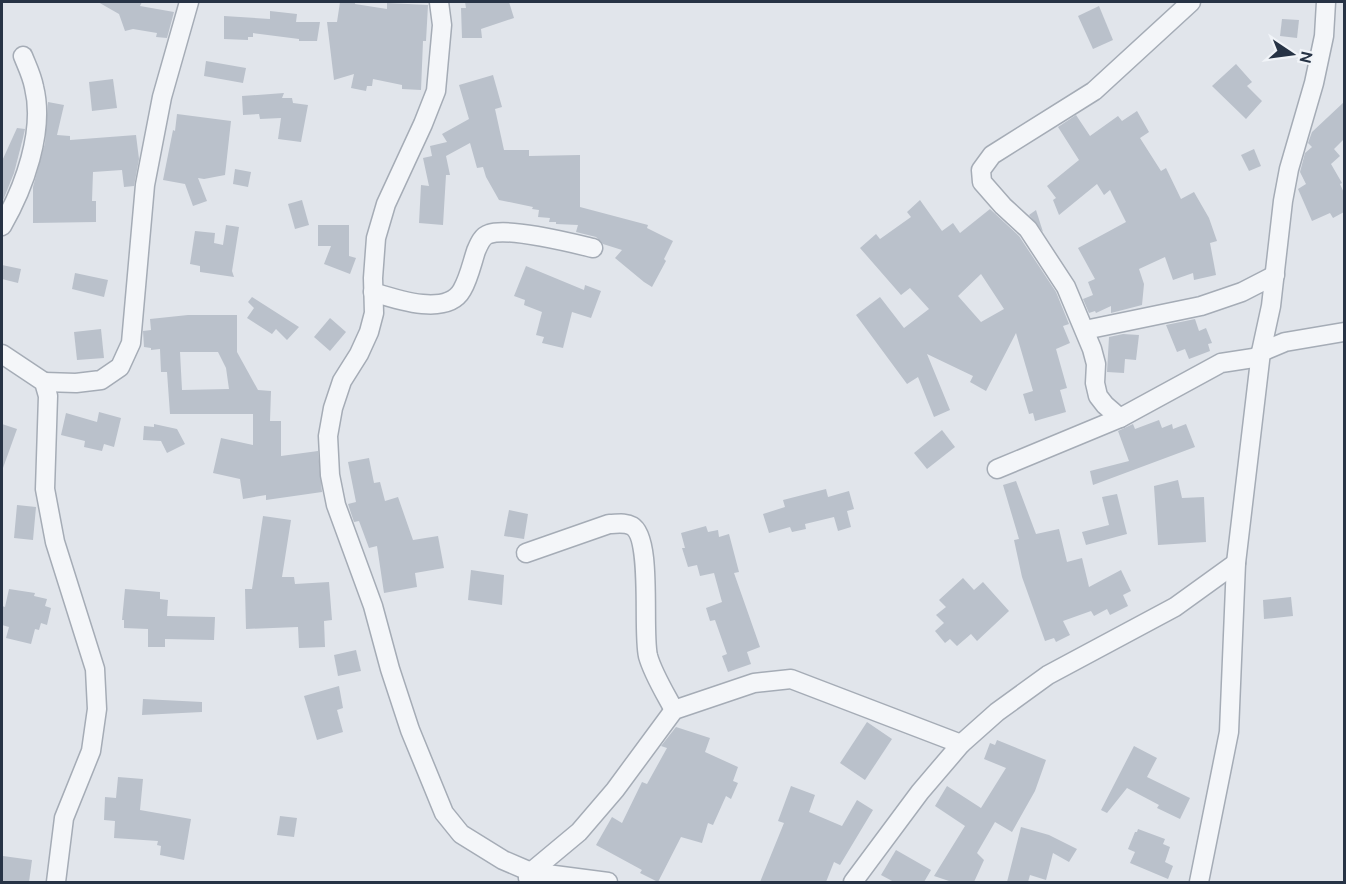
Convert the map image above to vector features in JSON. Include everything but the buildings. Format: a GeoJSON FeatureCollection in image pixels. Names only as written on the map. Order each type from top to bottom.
{"type":"FeatureCollection","features":[{"type":"Feature","properties":{"kind":"street"},"geometry":{"type":"LineString","coordinates":[[2,354],[44,382],[76,383],[101,380],[120,367],[131,343],[145,185],[162,97],[189,2]]}},
{"type":"Feature","properties":{"kind":"street"},"geometry":{"type":"LineString","coordinates":[[440,2],[442,25],[436,91],[386,204],[376,238],[374,314],[369,332],[359,354],[342,381],[333,408],[328,436],[330,475],[336,505],[373,606],[410,730],[444,813],[461,834],[529,877],[608,882]]}},
{"type":"Feature","properties":{"kind":"street"},"geometry":{"type":"LineString","coordinates":[[1120,418],[1098,396],[1095,383],[1096,364],[1085,330],[1066,287],[1028,229],[982,182],[981,170],[992,155],[1094,91],[1191,2]]}},
{"type":"Feature","properties":{"kind":"street"},"geometry":{"type":"LineString","coordinates":[[1199,882],[1203,874],[1229,732],[1236,563],[1260,354],[1271,306],[1289,169],[1314,83],[1324,36],[1326,2]]}},
{"type":"Feature","properties":{"kind":"street"},"geometry":{"type":"LineString","coordinates":[[2,226],[27,171],[36,126],[34,88],[23,56]]}},
{"type":"Feature","properties":{"kind":"street"},"geometry":{"type":"LineString","coordinates":[[373,292],[418,304],[449,302],[462,291],[480,241],[488,234],[500,232],[552,238],[593,248]]}},
{"type":"Feature","properties":{"kind":"street"},"geometry":{"type":"LineString","coordinates":[[1085,330],[1210,303],[1242,292],[1275,275]]}},
{"type":"Feature","properties":{"kind":"street"},"geometry":{"type":"LineString","coordinates":[[997,469],[1120,418],[1221,363],[1260,354],[1285,342],[1344,332]]}},
{"type":"Feature","properties":{"kind":"street"},"geometry":{"type":"LineString","coordinates":[[44,382],[48,396],[45,489],[55,542],[95,669],[98,709],[91,751],[64,818],[56,882]]}},
{"type":"Feature","properties":{"kind":"street"},"geometry":{"type":"LineString","coordinates":[[526,553],[609,524],[622,523],[633,526],[640,534],[646,571],[648,656],[675,710]]}},
{"type":"Feature","properties":{"kind":"street"},"geometry":{"type":"LineString","coordinates":[[858,881],[920,792],[961,744],[997,712],[1048,675],[1175,607],[1236,563]]}},
{"type":"Feature","properties":{"kind":"street"},"geometry":{"type":"LineString","coordinates":[[529,877],[579,832],[615,790],[675,710],[754,683],[791,679],[961,744]]}}]}
